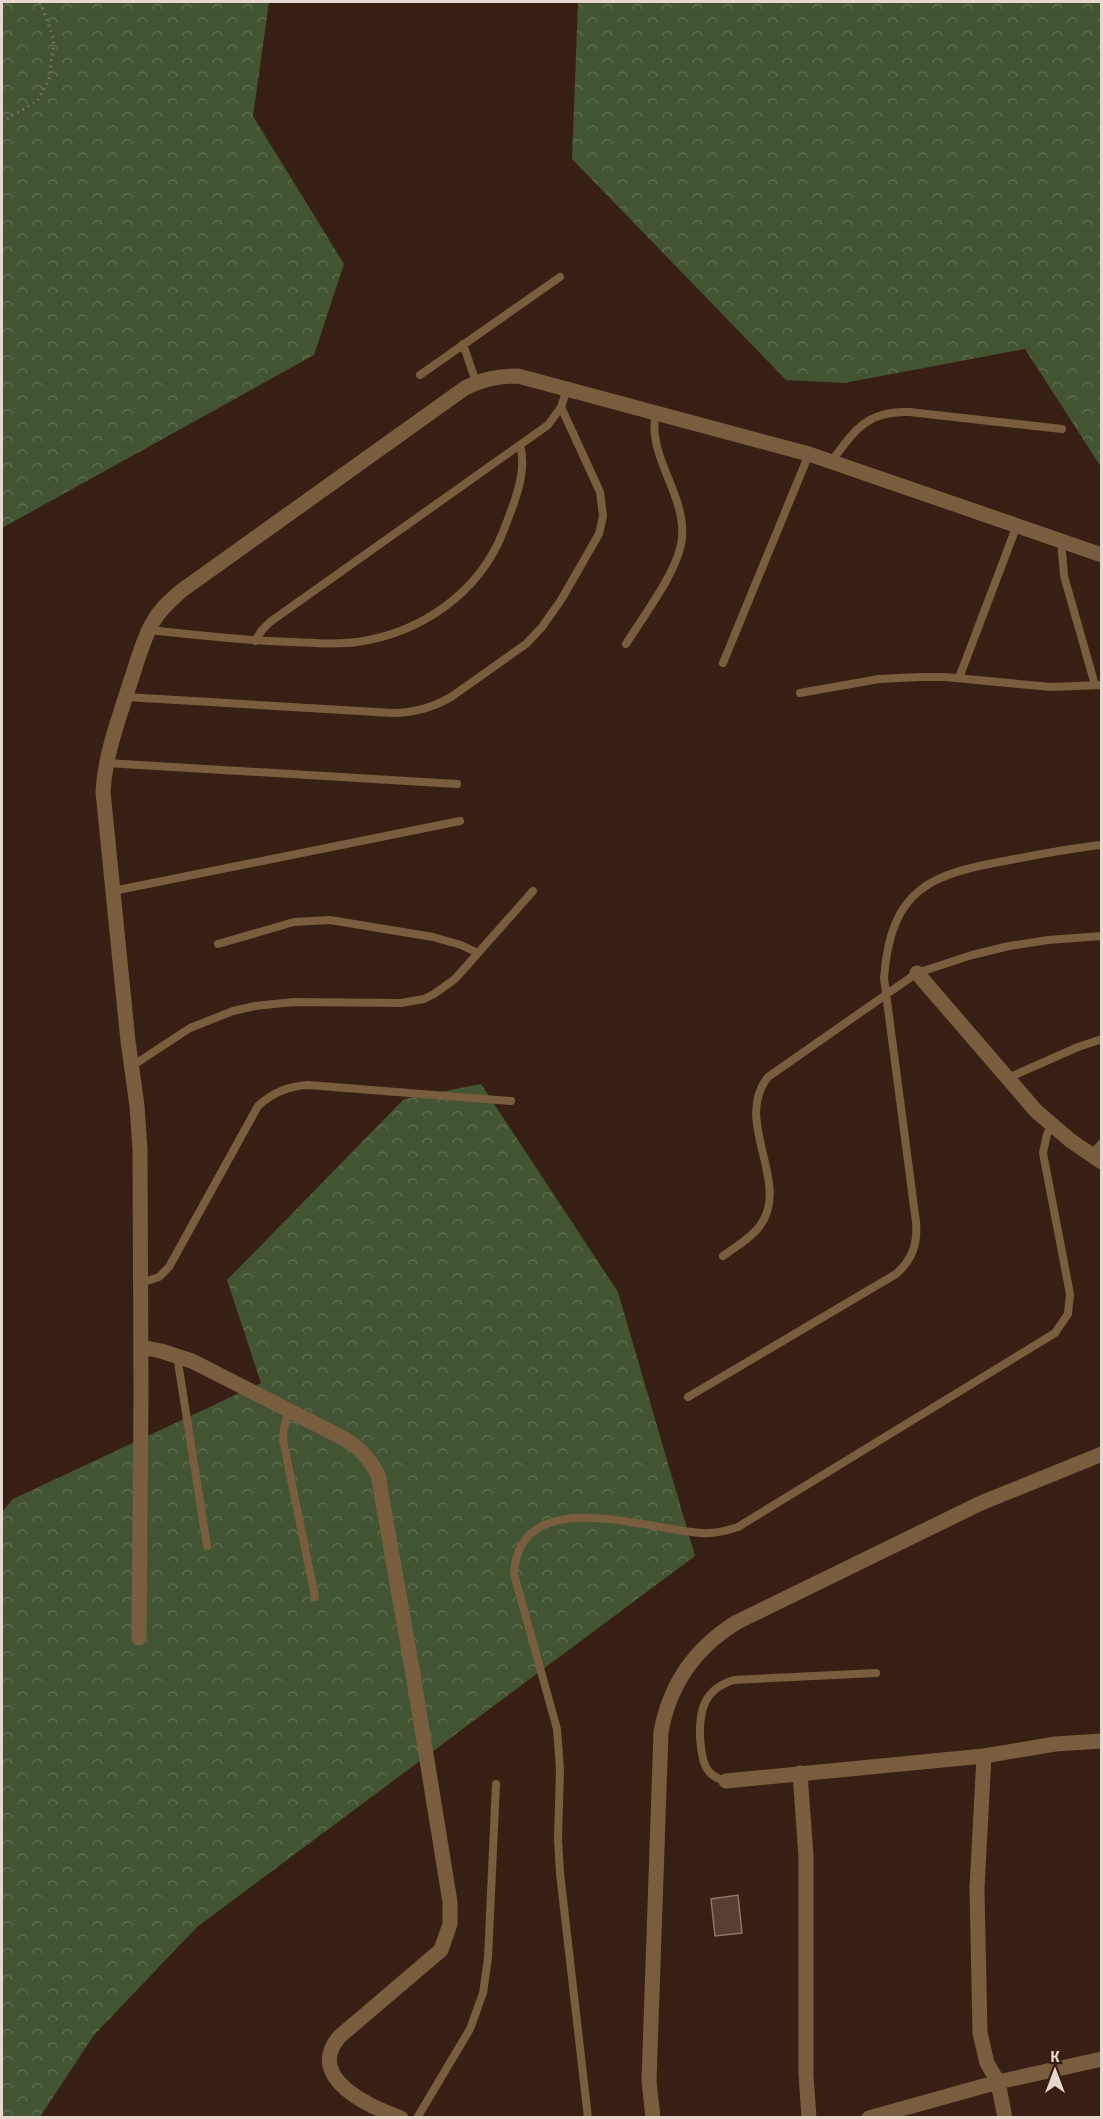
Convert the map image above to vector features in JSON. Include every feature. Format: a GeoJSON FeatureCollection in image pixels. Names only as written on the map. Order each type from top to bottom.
{"type":"FeatureCollection","features":[{"type":"Feature","properties":{"kind":"street"},"geometry":{"type":"LineString","coordinates":[[139,1638],[140,1149],[103,792],[106,763],[126,697],[148,630],[162,609],[181,591],[465,388],[476,382],[503,376],[518,376],[809,454],[1101,555]]}},
{"type":"Feature","properties":{"kind":"street"},"geometry":{"type":"LineString","coordinates":[[918,973],[1052,1126],[1096,1158]]}},
{"type":"Feature","properties":{"kind":"street"},"geometry":{"type":"LineString","coordinates":[[141,1347],[177,1355],[192,1361],[351,1443],[368,1458],[378,1475],[450,1902],[450,1924],[441,1950],[339,2037],[330,2050],[330,2070],[345,2088],[364,2103],[401,2118]]}},
{"type":"Feature","properties":{"kind":"street"},"geometry":{"type":"LineString","coordinates":[[653,2118],[649,2081],[661,1732],[670,1698],[686,1667],[709,1642],[736,1622],[981,1503],[1101,1454]]}},
{"type":"Feature","properties":{"kind":"street"},"geometry":{"type":"LineString","coordinates":[[726,1781],[984,1756],[1055,1744],[1101,1741]]}},
{"type":"Feature","properties":{"kind":"street"},"geometry":{"type":"LineString","coordinates":[[984,1756],[977,1888],[980,2033],[987,2063],[998,2082],[1005,2118]]}},
{"type":"Feature","properties":{"kind":"street"},"geometry":{"type":"LineString","coordinates":[[800,1773],[807,1867],[806,2075],[809,2118]]}},
{"type":"Feature","properties":{"kind":"street"},"geometry":{"type":"LineString","coordinates":[[869,2118],[998,2082],[1101,2059]]}},
{"type":"Feature","properties":{"kind":"lane"},"geometry":{"type":"LineString","coordinates":[[420,375],[560,277]]}},
{"type":"Feature","properties":{"kind":"lane"},"geometry":{"type":"LineString","coordinates":[[463,344],[476,382]]}},
{"type":"Feature","properties":{"kind":"lane"},"geometry":{"type":"LineString","coordinates":[[255,641],[270,622],[548,425],[561,407],[567,389]]}},
{"type":"Feature","properties":{"kind":"lane"},"geometry":{"type":"LineString","coordinates":[[126,697],[392,713],[417,712],[451,697],[526,644],[542,627],[561,600],[599,534],[603,516],[600,492],[561,407]]}},
{"type":"Feature","properties":{"kind":"lane"},"geometry":{"type":"LineString","coordinates":[[626,644],[677,561],[682,537],[678,506],[656,445],[654,427],[656,412]]}},
{"type":"Feature","properties":{"kind":"lane"},"geometry":{"type":"LineString","coordinates":[[831,462],[853,431],[869,420],[888,413],[909,412],[1062,429]]}},
{"type":"Feature","properties":{"kind":"lane"},"geometry":{"type":"LineString","coordinates":[[148,630],[255,641],[340,644],[365,641],[409,628],[444,608],[470,584],[499,541],[512,507],[523,466],[520,445]]}},
{"type":"Feature","properties":{"kind":"lane"},"geometry":{"type":"LineString","coordinates":[[723,663],[809,454]]}},
{"type":"Feature","properties":{"kind":"lane"},"geometry":{"type":"LineString","coordinates":[[959,678],[1017,525]]}},
{"type":"Feature","properties":{"kind":"lane"},"geometry":{"type":"LineString","coordinates":[[800,693],[879,679],[920,677],[959,678],[1051,687],[1098,685],[1064,576],[1061,540]]}},
{"type":"Feature","properties":{"kind":"lane"},"geometry":{"type":"LineString","coordinates":[[106,763],[457,784]]}},
{"type":"Feature","properties":{"kind":"lane"},"geometry":{"type":"LineString","coordinates":[[113,891],[460,821]]}},
{"type":"Feature","properties":{"kind":"lane"},"geometry":{"type":"LineString","coordinates":[[688,1397],[896,1274],[910,1258],[916,1241],[916,1222],[884,978],[889,942],[903,908],[921,890],[957,870],[1101,845]]}},
{"type":"Feature","properties":{"kind":"lane"},"geometry":{"type":"LineString","coordinates":[[132,1066],[189,1028],[233,1011],[294,1002],[401,1003],[424,999],[445,988],[533,891]]}},
{"type":"Feature","properties":{"kind":"lane"},"geometry":{"type":"LineString","coordinates":[[218,944],[294,922],[330,920],[433,937],[461,945],[478,953]]}},
{"type":"Feature","properties":{"kind":"lane"},"geometry":{"type":"LineString","coordinates":[[723,1256],[758,1229],[768,1205],[769,1187],[755,1108],[762,1084],[776,1071],[918,973],[972,955],[1009,946],[1101,936]]}},
{"type":"Feature","properties":{"kind":"lane"},"geometry":{"type":"LineString","coordinates":[[1008,1078],[1101,1039]]}},
{"type":"Feature","properties":{"kind":"lane"},"geometry":{"type":"LineString","coordinates":[[141,1282],[159,1277],[169,1267],[258,1106],[280,1091],[308,1085],[511,1101]]}},
{"type":"Feature","properties":{"kind":"lane"},"geometry":{"type":"LineString","coordinates":[[588,2118],[560,1873],[558,1839],[560,1752],[514,1574],[517,1556],[536,1530],[556,1521],[573,1517],[592,1517],[699,1533],[718,1532],[738,1527],[1055,1333],[1068,1314],[1070,1294],[1043,1154],[1047,1134],[1052,1126]]}},
{"type":"Feature","properties":{"kind":"lane"},"geometry":{"type":"LineString","coordinates":[[1096,1158],[1101,1143]]}},
{"type":"Feature","properties":{"kind":"lane"},"geometry":{"type":"LineString","coordinates":[[177,1355],[207,1546]]}},
{"type":"Feature","properties":{"kind":"lane"},"geometry":{"type":"LineString","coordinates":[[289,1410],[283,1440],[315,1597]]}},
{"type":"Feature","properties":{"kind":"lane"},"geometry":{"type":"LineString","coordinates":[[726,1781],[708,1772],[702,1759],[699,1721],[707,1698],[719,1687],[734,1680],[876,1673]]}},
{"type":"Feature","properties":{"kind":"lane"},"geometry":{"type":"LineString","coordinates":[[417,2118],[470,2029],[483,1993],[489,1958],[496,1784]]}},
{"type":"Feature","properties":{"kind":"path"},"geometry":{"type":"LineString","coordinates":[[2,122],[37,100],[49,80],[54,40],[40,2]]}},
{"type":"Feature","properties":{"kind":"green space"},"geometry":{"type":"Polygon","coordinates":[[[2,2],[269,2],[253,116],[344,264],[314,355],[2,528],[2,2]]]}},
{"type":"Feature","properties":{"kind":"green space"},"geometry":{"type":"Polygon","coordinates":[[[578,2],[1101,2],[1101,467],[1025,349],[844,383],[786,380],[572,159],[578,2]]]}},
{"type":"Feature","properties":{"kind":"green space"},"geometry":{"type":"Polygon","coordinates":[[[481,1084],[618,1292],[695,1556],[197,1927],[94,2035],[40,2117],[2,2117],[2,1512],[13,1499],[261,1383],[227,1280],[404,1099],[481,1084]]]}},
{"type":"Feature","properties":{"kind":"building"},"geometry":{"type":"Polygon","coordinates":[[[738,1895],[742,1933],[715,1936],[711,1899],[738,1895]]]}}]}
